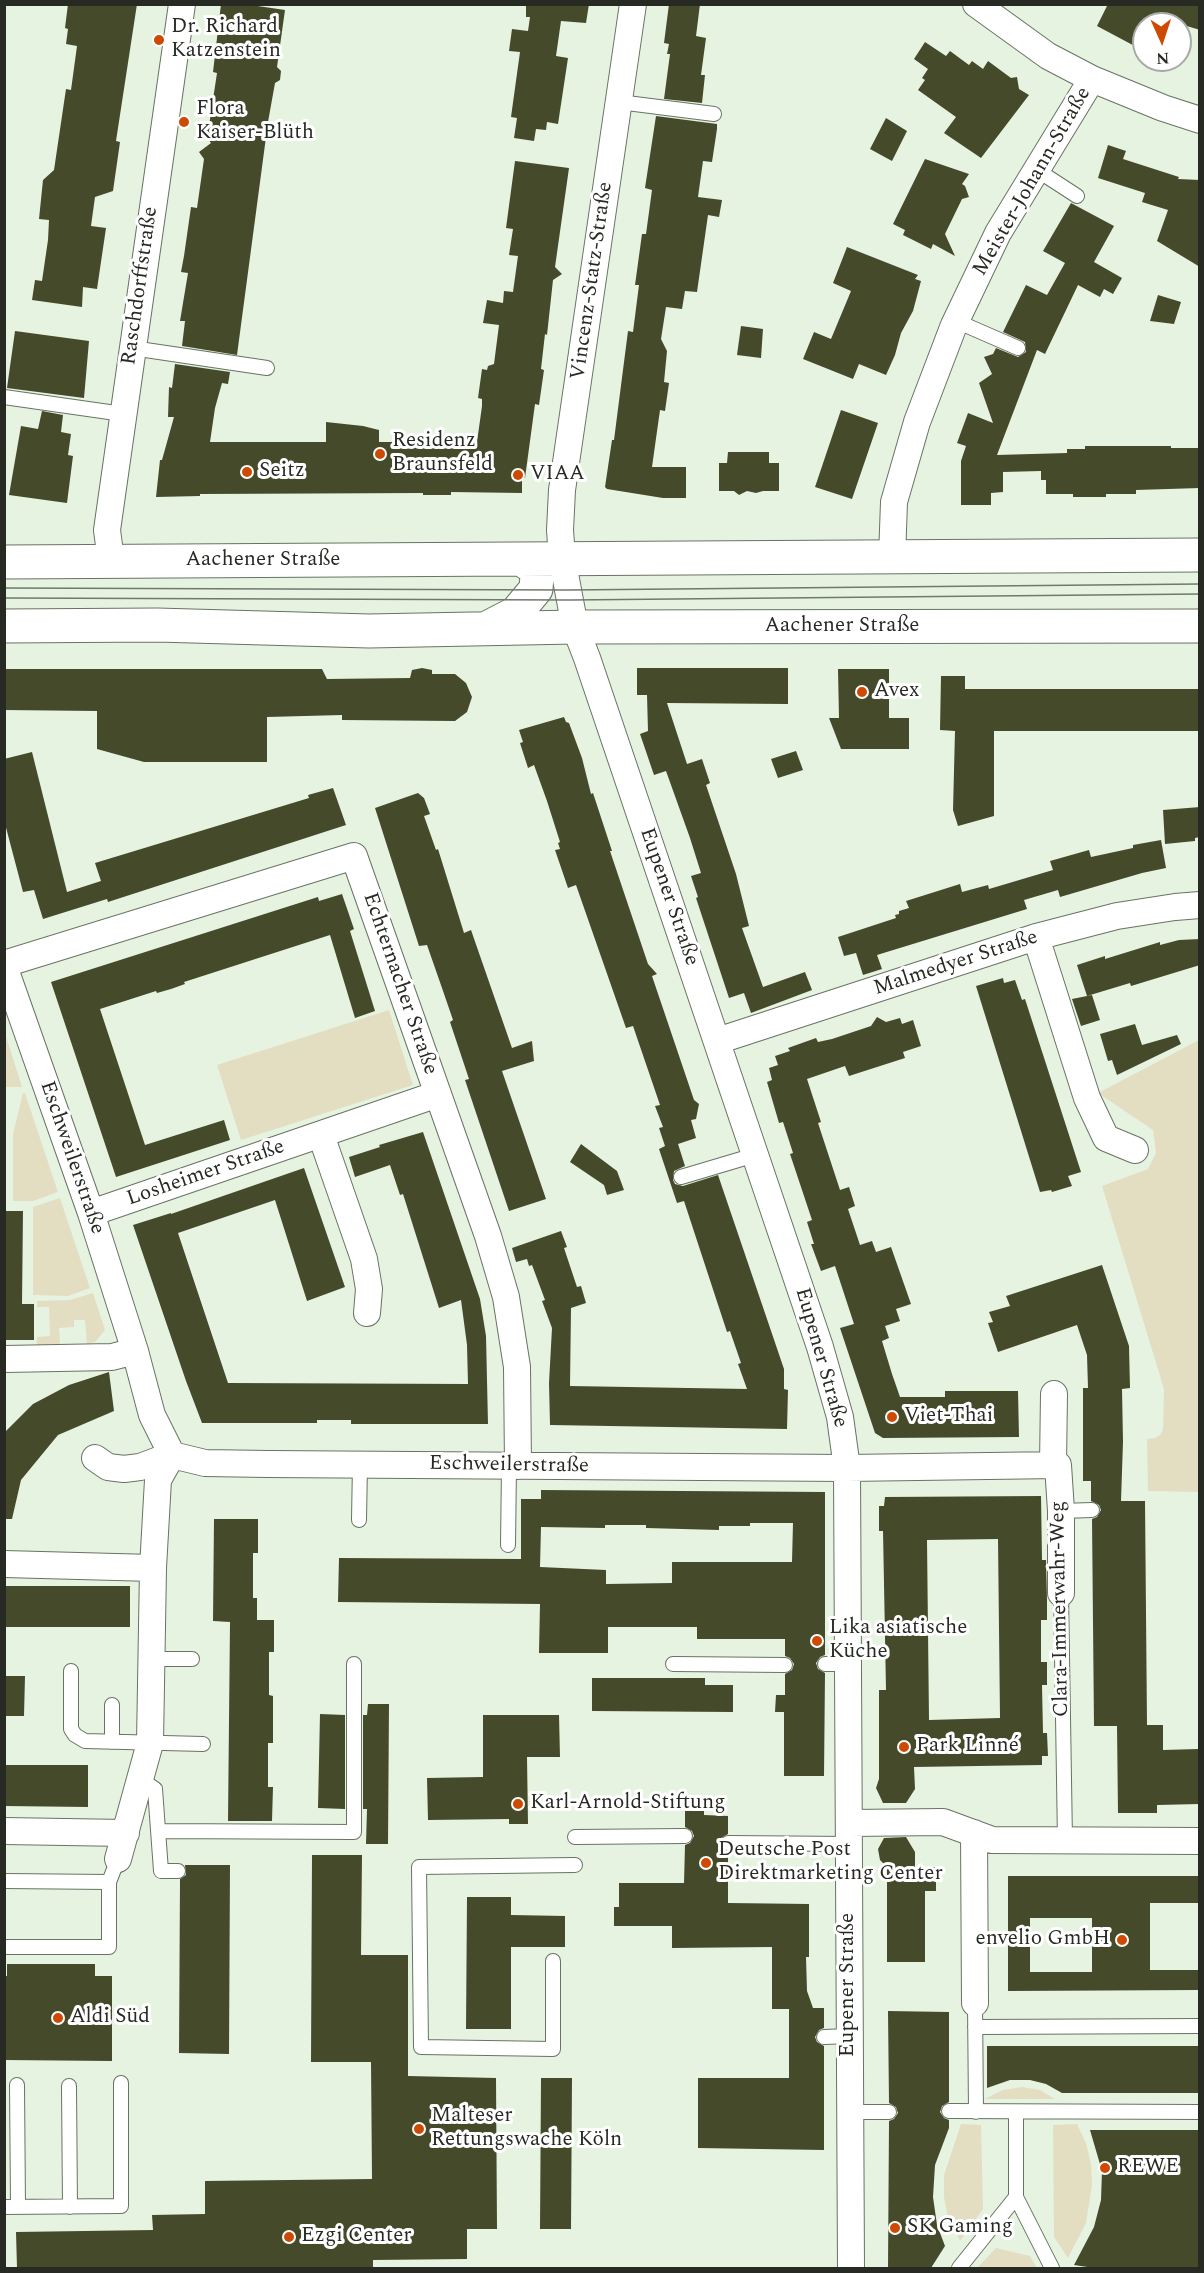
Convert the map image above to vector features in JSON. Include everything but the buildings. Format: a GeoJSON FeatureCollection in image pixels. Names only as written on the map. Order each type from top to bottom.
{"type":"FeatureCollection","features":[{"type":"Feature","properties":{"kind":"main road","name":"Aachener Straße"},"geometry":{"type":"LineString","coordinates":[[4,562],[1200,555]]}},
{"type":"Feature","properties":{"kind":"main road","name":"Aachener Straße"},"geometry":{"type":"LineString","coordinates":[[485,629],[516,613],[536,589],[537,575],[533,567],[521,559]]}},
{"type":"Feature","properties":{"kind":"main road","name":"Aachener Straße"},"geometry":{"type":"LineString","coordinates":[[4,626],[157,625],[369,631],[575,627],[1200,626]]}},
{"type":"Feature","properties":{"kind":"street","name":"Raschdorffstraße"},"geometry":{"type":"LineString","coordinates":[[122,562],[110,553],[107,530],[182,4]]}},
{"type":"Feature","properties":{"kind":"street","name":"Vincenz-Statz-Straße"},"geometry":{"type":"LineString","coordinates":[[561,558],[562,490],[633,4]]}},
{"type":"Feature","properties":{"kind":"street"},"geometry":{"type":"LineString","coordinates":[[976,4],[1048,56],[1092,79],[1163,108],[1200,120]]}},
{"type":"Feature","properties":{"kind":"street","name":"Meister-Johann-Straße"},"geometry":{"type":"LineString","coordinates":[[892,558],[894,502],[917,422],[956,321],[998,233],[1092,79]]}},
{"type":"Feature","properties":{"kind":"street","name":"Eupener Straße"},"geometry":{"type":"LineString","coordinates":[[561,558],[575,627],[820,1347],[840,1417],[847,1468],[836,1664],[849,1833],[851,2268]]}},
{"type":"Feature","properties":{"kind":"street","name":"Echternacher Straße"},"geometry":{"type":"LineString","coordinates":[[4,965],[354,856],[488,1236],[506,1297],[517,1367],[514,1466]]}},
{"type":"Feature","properties":{"kind":"street","name":"Malmedyer Straße"},"geometry":{"type":"LineString","coordinates":[[717,1041],[1036,937],[1117,916],[1200,905]]}},
{"type":"Feature","properties":{"kind":"street"},"geometry":{"type":"LineString","coordinates":[[1036,937],[1087,1098],[1106,1138],[1135,1150]]}},
{"type":"Feature","properties":{"kind":"street","name":"Eschweilerstraße"},"geometry":{"type":"LineString","coordinates":[[4,965],[91,1213],[135,1351],[152,1415],[172,1455],[204,1463],[847,1468]]}},
{"type":"Feature","properties":{"kind":"street","name":"Losheimer Straße"},"geometry":{"type":"LineString","coordinates":[[91,1213],[438,1094]]}},
{"type":"Feature","properties":{"kind":"street"},"geometry":{"type":"LineString","coordinates":[[321,1135],[364,1259],[369,1289],[367,1312]]}},
{"type":"Feature","properties":{"kind":"street"},"geometry":{"type":"LineString","coordinates":[[4,1359],[112,1357],[135,1351]]}},
{"type":"Feature","properties":{"kind":"street","name":"Clara-Immerwahr-Weg"},"geometry":{"type":"LineString","coordinates":[[1054,1394],[1053,1465],[1058,1465],[1061,1510],[1061,1593]]}},
{"type":"Feature","properties":{"kind":"street"},"geometry":{"type":"LineString","coordinates":[[94,1458],[108,1467],[124,1469],[140,1467],[172,1455]]}},
{"type":"Feature","properties":{"kind":"street"},"geometry":{"type":"LineString","coordinates":[[114,1871],[150,1743],[153,1568],[158,1480],[172,1455]]}},
{"type":"Feature","properties":{"kind":"street"},"geometry":{"type":"LineString","coordinates":[[847,1468],[1053,1465]]}},
{"type":"Feature","properties":{"kind":"street"},"geometry":{"type":"LineString","coordinates":[[4,1564],[153,1568]]}},
{"type":"Feature","properties":{"kind":"street"},"geometry":{"type":"LineString","coordinates":[[849,1833],[944,1822],[992,1840],[1200,1841]]}},
{"type":"Feature","properties":{"kind":"street"},"geometry":{"type":"LineString","coordinates":[[4,1830],[126,1833]]}},
{"type":"Feature","properties":{"kind":"street"},"geometry":{"type":"LineString","coordinates":[[974,1833],[975,2015]]}},
{"type":"Feature","properties":{"kind":"lane"},"geometry":{"type":"LineString","coordinates":[[619,102],[714,114]]}},
{"type":"Feature","properties":{"kind":"lane"},"geometry":{"type":"LineString","coordinates":[[1037,170],[1077,196]]}},
{"type":"Feature","properties":{"kind":"lane"},"geometry":{"type":"LineString","coordinates":[[956,321],[1018,348]]}},
{"type":"Feature","properties":{"kind":"lane"},"geometry":{"type":"LineString","coordinates":[[132,348],[267,369]]}},
{"type":"Feature","properties":{"kind":"lane"},"geometry":{"type":"LineString","coordinates":[[4,397],[123,414]]}},
{"type":"Feature","properties":{"kind":"lane"},"geometry":{"type":"LineString","coordinates":[[681,1177],[754,1155]]}},
{"type":"Feature","properties":{"kind":"lane"},"geometry":{"type":"LineString","coordinates":[[359,1520],[360,1464]]}},
{"type":"Feature","properties":{"kind":"lane"},"geometry":{"type":"LineString","coordinates":[[508,1545],[514,1466]]}},
{"type":"Feature","properties":{"kind":"lane"},"geometry":{"type":"LineString","coordinates":[[1061,1510],[1092,1510]]}},
{"type":"Feature","properties":{"kind":"lane","name":"Clara-Immerwahr-Weg"},"geometry":{"type":"LineString","coordinates":[[1061,1593],[1065,1842]]}},
{"type":"Feature","properties":{"kind":"lane"},"geometry":{"type":"LineString","coordinates":[[152,1659],[192,1659]]}},
{"type":"Feature","properties":{"kind":"lane"},"geometry":{"type":"LineString","coordinates":[[158,1831],[354,1832],[354,1664]]}},
{"type":"Feature","properties":{"kind":"lane"},"geometry":{"type":"LineString","coordinates":[[673,1664],[785,1665]]}},
{"type":"Feature","properties":{"kind":"lane"},"geometry":{"type":"LineString","coordinates":[[71,1671],[71,1729],[75,1735],[85,1741],[203,1744]]}},
{"type":"Feature","properties":{"kind":"lane"},"geometry":{"type":"LineString","coordinates":[[112,1705],[112,1742]]}},
{"type":"Feature","properties":{"kind":"lane"},"geometry":{"type":"LineString","coordinates":[[140,1779],[155,1789],[161,1871],[178,1871]]}},
{"type":"Feature","properties":{"kind":"lane"},"geometry":{"type":"LineString","coordinates":[[728,1843],[849,1833]]}},
{"type":"Feature","properties":{"kind":"lane"},"geometry":{"type":"LineString","coordinates":[[575,1837],[685,1836]]}},
{"type":"Feature","properties":{"kind":"lane"},"geometry":{"type":"LineString","coordinates":[[553,1961],[553,2049],[421,2047],[418,1867],[575,1864]]}},
{"type":"Feature","properties":{"kind":"lane"},"geometry":{"type":"LineString","coordinates":[[4,1881],[114,1871],[109,1947],[4,1947]]}},
{"type":"Feature","properties":{"kind":"lane"},"geometry":{"type":"LineString","coordinates":[[976,2112],[975,2015],[1200,2026]]}},
{"type":"Feature","properties":{"kind":"lane"},"geometry":{"type":"LineString","coordinates":[[824,2037],[850,2036]]}},
{"type":"Feature","properties":{"kind":"lane"},"geometry":{"type":"LineString","coordinates":[[16,2085],[11,2207],[70,2207],[121,2206],[121,2083]]}},
{"type":"Feature","properties":{"kind":"lane"},"geometry":{"type":"LineString","coordinates":[[69,2086],[70,2207]]}},
{"type":"Feature","properties":{"kind":"lane"},"geometry":{"type":"LineString","coordinates":[[949,2111],[1200,2112]]}},
{"type":"Feature","properties":{"kind":"lane"},"geometry":{"type":"LineString","coordinates":[[850,2112],[889,2112]]}},
{"type":"Feature","properties":{"kind":"lane"},"geometry":{"type":"LineString","coordinates":[[1016,2112],[1016,2197],[1052,2268]]}},
{"type":"Feature","properties":{"kind":"lane"},"geometry":{"type":"LineString","coordinates":[[959,2268],[1016,2197]]}},
{"type":"Feature","properties":{"kind":"shaded area"},"geometry":{"type":"Polygon","coordinates":[[[389,1010],[413,1085],[241,1140],[217,1065],[389,1010]]]}},
{"type":"Feature","properties":{"kind":"shaded area"},"geometry":{"type":"Polygon","coordinates":[[[5,1033],[22,1087],[5,1087],[5,1033]]]}},
{"type":"Feature","properties":{"kind":"shaded area"},"geometry":{"type":"Polygon","coordinates":[[[1199,1040],[1199,1492],[1148,1491],[1147,1439],[1155,1438],[1163,1430],[1164,1389],[1102,1186],[1148,1169],[1156,1153],[1153,1130],[1098,1093],[1199,1040]]]}},
{"type":"Feature","properties":{"kind":"shaded area"},"geometry":{"type":"Polygon","coordinates":[[[23,1093],[25,1093],[58,1192],[33,1201],[13,1201],[13,1134],[23,1093]]]}},
{"type":"Feature","properties":{"kind":"shaded area"},"geometry":{"type":"Polygon","coordinates":[[[60,1198],[90,1288],[68,1296],[33,1295],[33,1207],[60,1198]]]}},
{"type":"Feature","properties":{"kind":"shaded area"},"geometry":{"type":"Polygon","coordinates":[[[93,1293],[105,1330],[96,1341],[87,1345],[85,1320],[74,1320],[74,1327],[59,1328],[60,1345],[37,1345],[37,1337],[50,1336],[49,1307],[37,1307],[37,1301],[70,1300],[93,1293]]]}},
{"type":"Feature","properties":{"kind":"shaded area"},"geometry":{"type":"Polygon","coordinates":[[[1022,2087],[1040,2090],[1055,2099],[984,2099],[1003,2090],[1022,2087]]]}},
{"type":"Feature","properties":{"kind":"shaded area"},"geometry":{"type":"Polygon","coordinates":[[[961,2124],[981,2125],[983,2209],[960,2241],[947,2214],[944,2175],[961,2124]]]}},
{"type":"Feature","properties":{"kind":"shaded area"},"geometry":{"type":"Polygon","coordinates":[[[1077,2124],[1086,2143],[1091,2164],[1092,2185],[1086,2223],[1068,2258],[1054,2237],[1053,2125],[1077,2124]]]}},
{"type":"Feature","properties":{"kind":"shaded area"},"geometry":{"type":"Polygon","coordinates":[[[996,2248],[1030,2256],[1037,2268],[977,2268],[996,2248]]]}},
{"type":"Feature","properties":{"kind":"tram line"},"geometry":{"type":"LineString","coordinates":[[4,588],[568,590],[1200,584]]}},
{"type":"Feature","properties":{"kind":"tram line"},"geometry":{"type":"LineString","coordinates":[[4,598],[570,600],[1200,594]]}},
{"type":"Feature","properties":{"kind":"place","name":"Dr. Richard Katzenstein"},"geometry":{"type":"Point","coordinates":[159,40]}},
{"type":"Feature","properties":{"kind":"place","name":"Flora Kaiser-Blüth"},"geometry":{"type":"Point","coordinates":[184,122]}},
{"type":"Feature","properties":{"kind":"place","name":"Residenz Braunsfeld"},"geometry":{"type":"Point","coordinates":[380,454]}},
{"type":"Feature","properties":{"kind":"place","name":"Seitz"},"geometry":{"type":"Point","coordinates":[247,472]}},
{"type":"Feature","properties":{"kind":"place","name":"VIAA"},"geometry":{"type":"Point","coordinates":[518,475]}},
{"type":"Feature","properties":{"kind":"place","name":"Avex"},"geometry":{"type":"Point","coordinates":[862,692]}},
{"type":"Feature","properties":{"kind":"place","name":"Viet-Thai"},"geometry":{"type":"Point","coordinates":[892,1417]}},
{"type":"Feature","properties":{"kind":"place","name":"Lika asiatische Küche"},"geometry":{"type":"Point","coordinates":[817,1641]}},
{"type":"Feature","properties":{"kind":"place","name":"Park Linné"},"geometry":{"type":"Point","coordinates":[904,1747]}},
{"type":"Feature","properties":{"kind":"place","name":"Karl-Arnold-Stiftung"},"geometry":{"type":"Point","coordinates":[518,1804]}},
{"type":"Feature","properties":{"kind":"place","name":"Deutsche Post Direktmarketing Center"},"geometry":{"type":"Point","coordinates":[706,1863]}},
{"type":"Feature","properties":{"kind":"place","name":"envelio GmbH"},"geometry":{"type":"Point","coordinates":[1122,1940]}},
{"type":"Feature","properties":{"kind":"place","name":"Aldi Süd"},"geometry":{"type":"Point","coordinates":[58,2018]}},
{"type":"Feature","properties":{"kind":"place","name":"Malteser Rettungswache Köln"},"geometry":{"type":"Point","coordinates":[419,2129]}},
{"type":"Feature","properties":{"kind":"place","name":"REWE"},"geometry":{"type":"Point","coordinates":[1105,2168]}},
{"type":"Feature","properties":{"kind":"place","name":"SK Gaming"},"geometry":{"type":"Point","coordinates":[895,2228]}},
{"type":"Feature","properties":{"kind":"place","name":"Ezgi Center"},"geometry":{"type":"Point","coordinates":[289,2237]}}]}
